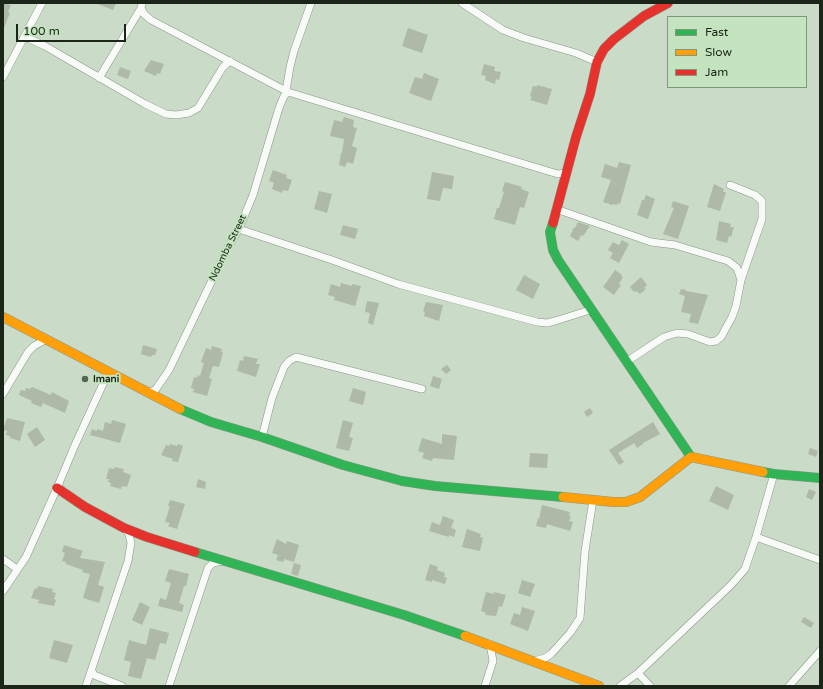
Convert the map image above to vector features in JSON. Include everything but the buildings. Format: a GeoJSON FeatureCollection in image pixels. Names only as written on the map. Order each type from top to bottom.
{"type":"FeatureCollection","features":[{"type":"Feature","properties":{"kind":"street"},"geometry":{"type":"LineString","coordinates":[[4,75],[42,3]]}},
{"type":"Feature","properties":{"kind":"street","name":"Ndomba Street"},"geometry":{"type":"LineString","coordinates":[[148,393],[156,388],[169,370],[226,251],[239,229],[253,195],[279,108],[287,91],[294,51],[311,3]]}},
{"type":"Feature","properties":{"kind":"street"},"geometry":{"type":"LineString","coordinates":[[462,3],[503,30],[524,38],[576,53],[597,62]]}},
{"type":"Feature","properties":{"kind":"street"},"geometry":{"type":"LineString","coordinates":[[668,3],[644,16],[614,39],[604,50],[597,62],[590,94],[550,232],[553,250],[590,310],[691,457],[774,474],[820,478]]}},
{"type":"Feature","properties":{"kind":"street"},"geometry":{"type":"LineString","coordinates":[[99,78],[141,5]]}},
{"type":"Feature","properties":{"kind":"street"},"geometry":{"type":"LineString","coordinates":[[141,5],[144,14],[151,20],[287,91],[551,172],[558,174],[566,173]]}},
{"type":"Feature","properties":{"kind":"street"},"geometry":{"type":"LineString","coordinates":[[23,39],[30,39],[45,46],[145,104],[166,114],[176,116],[188,113],[198,108],[223,67],[230,62]]}},
{"type":"Feature","properties":{"kind":"street"},"geometry":{"type":"LineString","coordinates":[[626,362],[664,337],[677,333],[688,334],[710,342],[716,341],[721,337],[736,306],[741,280],[762,219],[762,201],[756,195],[730,185]]}},
{"type":"Feature","properties":{"kind":"street"},"geometry":{"type":"LineString","coordinates":[[556,209],[651,242],[675,245],[728,261],[737,268],[741,280]]}},
{"type":"Feature","properties":{"kind":"street"},"geometry":{"type":"LineString","coordinates":[[239,229],[398,284],[537,322],[547,323],[590,310]]}},
{"type":"Feature","properties":{"kind":"street"},"geometry":{"type":"LineString","coordinates":[[3,317],[171,406],[211,422],[262,437],[343,465],[402,481],[435,486],[626,502],[640,497],[691,457]]}},
{"type":"Feature","properties":{"kind":"street"},"geometry":{"type":"LineString","coordinates":[[3,394],[28,352],[34,346],[45,340]]}},
{"type":"Feature","properties":{"kind":"street"},"geometry":{"type":"LineString","coordinates":[[262,437],[272,398],[284,367],[289,361],[296,357],[422,389]]}},
{"type":"Feature","properties":{"kind":"street"},"geometry":{"type":"LineString","coordinates":[[3,591],[26,557],[108,373]]}},
{"type":"Feature","properties":{"kind":"street"},"geometry":{"type":"LineString","coordinates":[[620,686],[638,673],[731,585],[745,569],[774,474]]}},
{"type":"Feature","properties":{"kind":"street"},"geometry":{"type":"LineString","coordinates":[[57,488],[85,507],[124,528],[147,537],[204,556],[404,615],[490,644],[599,686]]}},
{"type":"Feature","properties":{"kind":"street"},"geometry":{"type":"LineString","coordinates":[[534,661],[545,658],[551,654],[570,633],[580,618],[585,551],[593,500]]}},
{"type":"Feature","properties":{"kind":"street"},"geometry":{"type":"LineString","coordinates":[[86,686],[128,561],[131,543],[129,534],[124,528]]}},
{"type":"Feature","properties":{"kind":"street"},"geometry":{"type":"LineString","coordinates":[[131,543],[147,537]]}},
{"type":"Feature","properties":{"kind":"street"},"geometry":{"type":"LineString","coordinates":[[756,537],[820,560]]}},
{"type":"Feature","properties":{"kind":"street"},"geometry":{"type":"LineString","coordinates":[[204,556],[208,568]]}},
{"type":"Feature","properties":{"kind":"street"},"geometry":{"type":"LineString","coordinates":[[3,559],[16,570]]}},
{"type":"Feature","properties":{"kind":"street"},"geometry":{"type":"LineString","coordinates":[[169,686],[208,568],[213,563],[222,561]]}},
{"type":"Feature","properties":{"kind":"street"},"geometry":{"type":"LineString","coordinates":[[485,686],[493,661],[490,644]]}},
{"type":"Feature","properties":{"kind":"street"},"geometry":{"type":"LineString","coordinates":[[789,686],[820,651]]}},
{"type":"Feature","properties":{"kind":"street"},"geometry":{"type":"LineString","coordinates":[[92,671],[94,675],[122,686]]}},
{"type":"Feature","properties":{"kind":"street"},"geometry":{"type":"LineString","coordinates":[[638,673],[650,686]]}},
{"type":"Feature","properties":{"kind":"traffic: fast"},"geometry":{"type":"LineString","coordinates":[[553,223],[550,232],[553,250],[558,260],[691,457]]}},
{"type":"Feature","properties":{"kind":"traffic: fast"},"geometry":{"type":"LineString","coordinates":[[180,409],[211,422],[262,437],[343,465],[402,481],[435,486],[563,497]]}},
{"type":"Feature","properties":{"kind":"traffic: fast"},"geometry":{"type":"LineString","coordinates":[[763,472],[820,478]]}},
{"type":"Feature","properties":{"kind":"traffic: fast"},"geometry":{"type":"LineString","coordinates":[[195,552],[404,615],[465,636]]}},
{"type":"Feature","properties":{"kind":"traffic: slow"},"geometry":{"type":"LineString","coordinates":[[3,317],[180,409]]}},
{"type":"Feature","properties":{"kind":"traffic: slow"},"geometry":{"type":"LineString","coordinates":[[563,497],[626,502],[640,497],[691,457],[763,472]]}},
{"type":"Feature","properties":{"kind":"traffic: slow"},"geometry":{"type":"LineString","coordinates":[[465,636],[599,686]]}},
{"type":"Feature","properties":{"kind":"traffic: jam"},"geometry":{"type":"LineString","coordinates":[[553,223],[576,137],[590,94],[597,62],[604,49],[614,39],[644,16],[668,3]]}},
{"type":"Feature","properties":{"kind":"traffic: jam"},"geometry":{"type":"LineString","coordinates":[[57,488],[85,507],[124,528],[195,552]]}},
{"type":"Feature","properties":{"kind":"place","name":"Imani"},"geometry":{"type":"Point","coordinates":[85,379]}}]}
